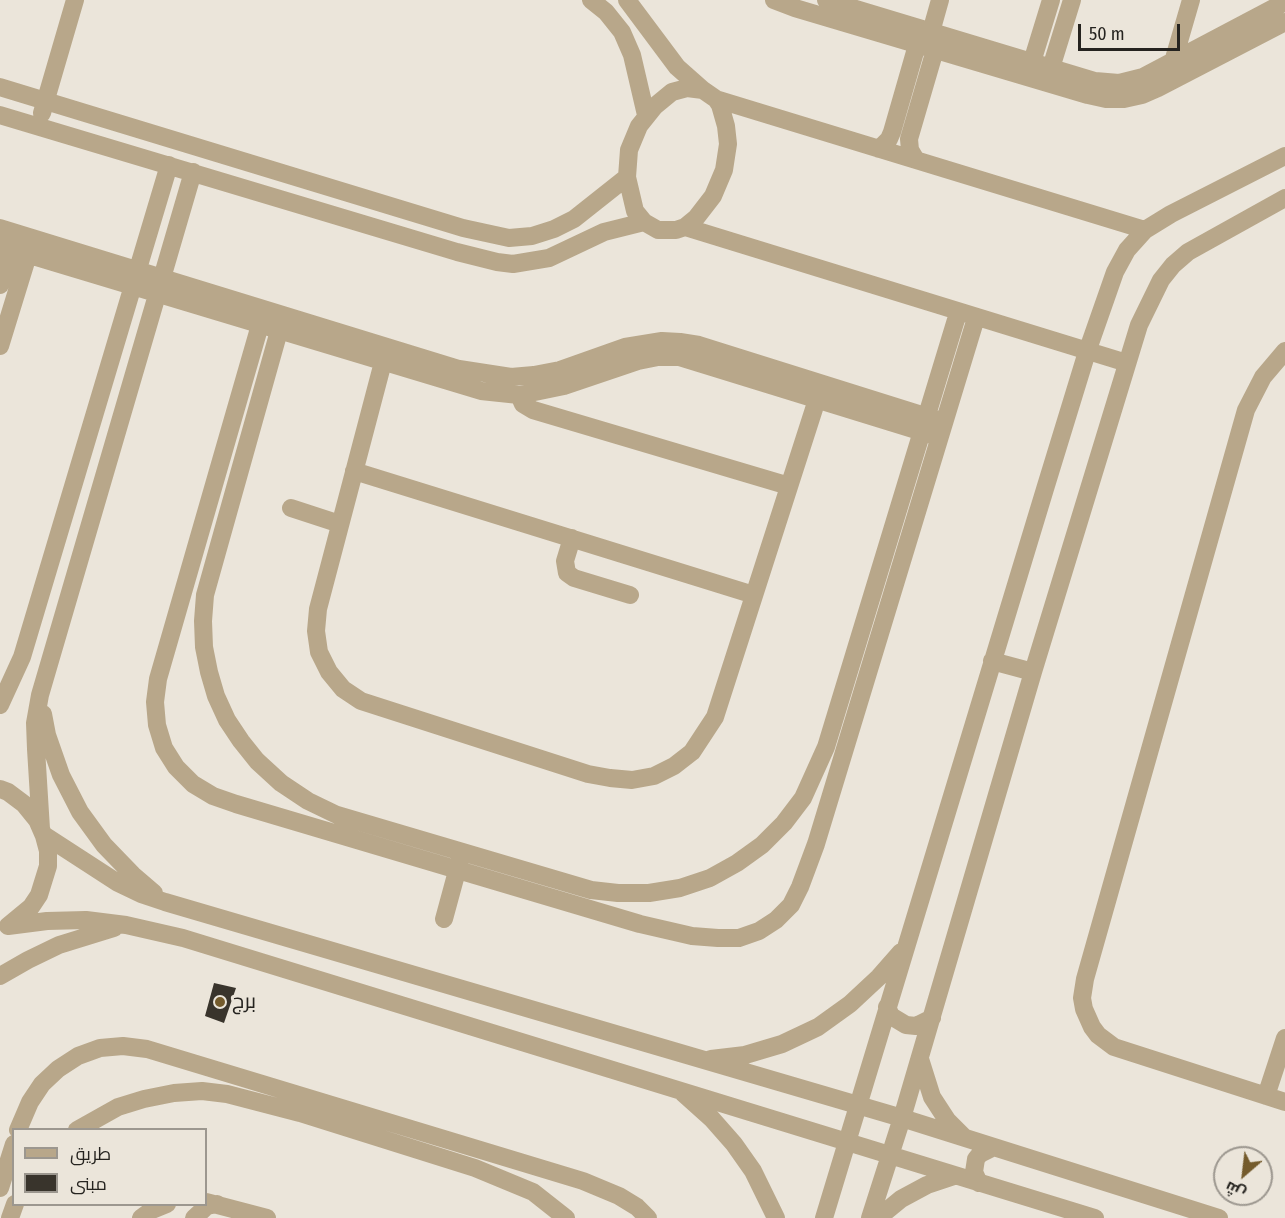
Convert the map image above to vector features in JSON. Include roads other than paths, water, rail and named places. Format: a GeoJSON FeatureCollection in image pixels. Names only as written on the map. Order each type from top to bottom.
{"type":"FeatureCollection","features":[{"type":"Feature","properties":{"kind":"street"},"geometry":{"type":"LineString","coordinates":[[38,126],[75,0]]}},
{"type":"Feature","properties":{"kind":"street"},"geometry":{"type":"LineString","coordinates":[[591,0],[606,12],[622,32],[632,55],[646,115]]}},
{"type":"Feature","properties":{"kind":"street"},"geometry":{"type":"LineString","coordinates":[[627,0],[677,67],[709,95],[723,112],[728,144],[724,170],[713,196],[685,227]]}},
{"type":"Feature","properties":{"kind":"street"},"geometry":{"type":"LineString","coordinates":[[774,0],[1088,95],[1143,77],[1173,62],[1273,22]]}},
{"type":"Feature","properties":{"kind":"street"},"geometry":{"type":"LineString","coordinates":[[826,0],[1051,68],[1124,99],[1142,96],[1273,22],[1284,4]]}},
{"type":"Feature","properties":{"kind":"street"},"geometry":{"type":"LineString","coordinates":[[916,160],[910,150],[909,139],[935,50],[935,38],[931,32],[940,0]]}},
{"type":"Feature","properties":{"kind":"street"},"geometry":{"type":"LineString","coordinates":[[1032,62],[1051,0]]}},
{"type":"Feature","properties":{"kind":"street"},"geometry":{"type":"LineString","coordinates":[[1051,68],[1072,0]]}},
{"type":"Feature","properties":{"kind":"street"},"geometry":{"type":"LineString","coordinates":[[1173,62],[1191,0]]}},
{"type":"Feature","properties":{"kind":"street"},"geometry":{"type":"LineString","coordinates":[[879,149],[889,139],[892,132],[917,45],[922,36],[931,32]]}},
{"type":"Feature","properties":{"kind":"street"},"geometry":{"type":"LineString","coordinates":[[0,87],[464,228],[509,238],[532,236],[574,219],[627,177]]}},
{"type":"Feature","properties":{"kind":"street"},"geometry":{"type":"LineString","coordinates":[[1127,363],[685,227],[667,231],[658,230],[644,222],[635,211],[627,177],[629,150],[646,115],[672,92],[687,88],[1145,230]]}},
{"type":"Feature","properties":{"kind":"street"},"geometry":{"type":"LineString","coordinates":[[0,115],[477,258],[513,264],[549,258],[604,232],[644,222]]}},
{"type":"Feature","properties":{"kind":"street"},"geometry":{"type":"LineString","coordinates":[[824,1218],[1087,352],[1115,272],[1127,250],[1145,230],[1285,156]]}},
{"type":"Feature","properties":{"kind":"street"},"geometry":{"type":"LineString","coordinates":[[0,705],[22,657],[168,165]]}},
{"type":"Feature","properties":{"kind":"street"},"geometry":{"type":"LineString","coordinates":[[3,929],[31,907],[45,881],[48,851],[43,832],[35,741],[35,723],[40,694],[193,172]]}},
{"type":"Feature","properties":{"kind":"street"},"geometry":{"type":"LineString","coordinates":[[334,215],[341,191]]}},
{"type":"Feature","properties":{"kind":"street"},"geometry":{"type":"LineString","coordinates":[[870,1218],[920,1059],[1033,672],[1127,363],[1151,297],[1173,265],[1204,241],[1285,198]]}},
{"type":"Feature","properties":{"kind":"street"},"geometry":{"type":"LineString","coordinates":[[0,228],[135,278],[385,355],[481,391],[519,395],[564,386],[638,361],[658,357],[679,357],[819,392],[933,427]]}},
{"type":"Feature","properties":{"kind":"street"},"geometry":{"type":"LineString","coordinates":[[13,250],[135,278]]}},
{"type":"Feature","properties":{"kind":"street"},"geometry":{"type":"LineString","coordinates":[[0,285],[13,250]]}},
{"type":"Feature","properties":{"kind":"street"},"geometry":{"type":"LineString","coordinates":[[0,346],[13,250]]}},
{"type":"Feature","properties":{"kind":"street"},"geometry":{"type":"LineString","coordinates":[[159,286],[279,331],[459,369],[511,377],[534,375],[560,370],[626,347],[644,343],[681,342],[699,345],[819,392]]}},
{"type":"Feature","properties":{"kind":"street"},"geometry":{"type":"LineString","coordinates":[[279,331],[205,596],[204,646],[209,672],[216,696],[227,720],[241,741],[257,761],[281,783],[308,801],[337,815],[612,916],[692,936],[739,938],[759,931],[776,920],[790,905],[800,887],[816,844],[933,427],[967,315]]}},
{"type":"Feature","properties":{"kind":"street"},"geometry":{"type":"LineString","coordinates":[[260,325],[158,679],[155,702],[157,726],[164,748],[193,784],[213,796],[460,861],[618,893],[680,888],[710,878],[737,864],[762,845],[784,823],[803,798],[826,747],[933,427]]}},
{"type":"Feature","properties":{"kind":"street"},"geometry":{"type":"LineString","coordinates":[[1285,351],[1263,376],[1246,410],[1088,968],[1082,999],[1092,1027],[1098,1035],[1114,1047],[1285,1102]]}},
{"type":"Feature","properties":{"kind":"street"},"geometry":{"type":"LineString","coordinates":[[385,355],[318,609],[316,631],[320,652],[329,672],[343,689],[360,701],[381,709],[588,774],[632,780],[654,776],[674,766],[692,752],[715,717],[819,392]]}},
{"type":"Feature","properties":{"kind":"street"},"geometry":{"type":"LineString","coordinates":[[519,395],[523,404],[533,410],[789,486]]}},
{"type":"Feature","properties":{"kind":"street"},"geometry":{"type":"LineString","coordinates":[[354,471],[754,595]]}},
{"type":"Feature","properties":{"kind":"street"},"geometry":{"type":"LineString","coordinates":[[291,508],[340,524]]}},
{"type":"Feature","properties":{"kind":"street"},"geometry":{"type":"LineString","coordinates":[[572,538],[565,561],[567,573],[574,578],[630,595]]}},
{"type":"Feature","properties":{"kind":"street"},"geometry":{"type":"LineString","coordinates":[[190,569],[210,576]]}},
{"type":"Feature","properties":{"kind":"street"},"geometry":{"type":"LineString","coordinates":[[992,662],[1033,672]]}},
{"type":"Feature","properties":{"kind":"street"},"geometry":{"type":"LineString","coordinates":[[0,692],[14,674]]}},
{"type":"Feature","properties":{"kind":"street"},"geometry":{"type":"LineString","coordinates":[[40,694],[51,745],[61,775],[80,812],[104,845],[133,875],[165,902]]}},
{"type":"Feature","properties":{"kind":"street"},"geometry":{"type":"LineString","coordinates":[[0,789],[24,804],[43,832],[118,883],[141,894],[902,1118],[1218,1218]]}},
{"type":"Feature","properties":{"kind":"street"},"geometry":{"type":"LineString","coordinates":[[444,919],[460,861]]}},
{"type":"Feature","properties":{"kind":"street"},"geometry":{"type":"LineString","coordinates":[[612,916],[618,893]]}},
{"type":"Feature","properties":{"kind":"street"},"geometry":{"type":"LineString","coordinates":[[3,929],[47,921],[86,920],[126,925],[183,938],[1095,1218]]}},
{"type":"Feature","properties":{"kind":"street"},"geometry":{"type":"LineString","coordinates":[[0,976],[59,945],[92,933],[126,925]]}},
{"type":"Feature","properties":{"kind":"street"},"geometry":{"type":"LineString","coordinates":[[705,1060],[745,1055],[782,1044],[818,1027],[850,1004],[879,978],[906,946]]}},
{"type":"Feature","properties":{"kind":"street"},"geometry":{"type":"LineString","coordinates":[[887,1007],[891,1016],[906,1025],[916,1026],[932,1018]]}},
{"type":"Feature","properties":{"kind":"street"},"geometry":{"type":"LineString","coordinates":[[1266,1096],[1285,1038]]}},
{"type":"Feature","properties":{"kind":"street"},"geometry":{"type":"LineString","coordinates":[[19,1128],[30,1102],[42,1084],[58,1069],[78,1056],[100,1048],[123,1046],[168,1054],[507,1179],[533,1192],[566,1218]]}},
{"type":"Feature","properties":{"kind":"street"},"geometry":{"type":"LineString","coordinates":[[920,1059],[932,1097],[947,1120],[966,1139]]}},
{"type":"Feature","properties":{"kind":"street"},"geometry":{"type":"LineString","coordinates":[[680,1090],[712,1119],[734,1144],[753,1171],[776,1218]]}},
{"type":"Feature","properties":{"kind":"street"},"geometry":{"type":"LineString","coordinates":[[81,1128],[118,1107],[174,1093],[202,1091],[302,1105],[600,1187],[637,1207],[648,1218]]}},
{"type":"Feature","properties":{"kind":"street"},"geometry":{"type":"LineString","coordinates":[[980,1183],[974,1172],[976,1159],[980,1154],[992,1148]]}},
{"type":"Feature","properties":{"kind":"street"},"geometry":{"type":"LineString","coordinates":[[0,1188],[12,1150]]}},
{"type":"Feature","properties":{"kind":"street"},"geometry":{"type":"LineString","coordinates":[[878,1218],[902,1199],[927,1185],[954,1176]]}},
{"type":"Feature","properties":{"kind":"street"},"geometry":{"type":"LineString","coordinates":[[194,1218],[211,1203],[267,1218]]}},
{"type":"Feature","properties":{"kind":"street"},"geometry":{"type":"LineString","coordinates":[[141,1218],[162,1206]]}},
{"type":"Feature","properties":{"kind":"place","name":"برج"},"geometry":{"type":"Point","coordinates":[220,1002]}}]}
